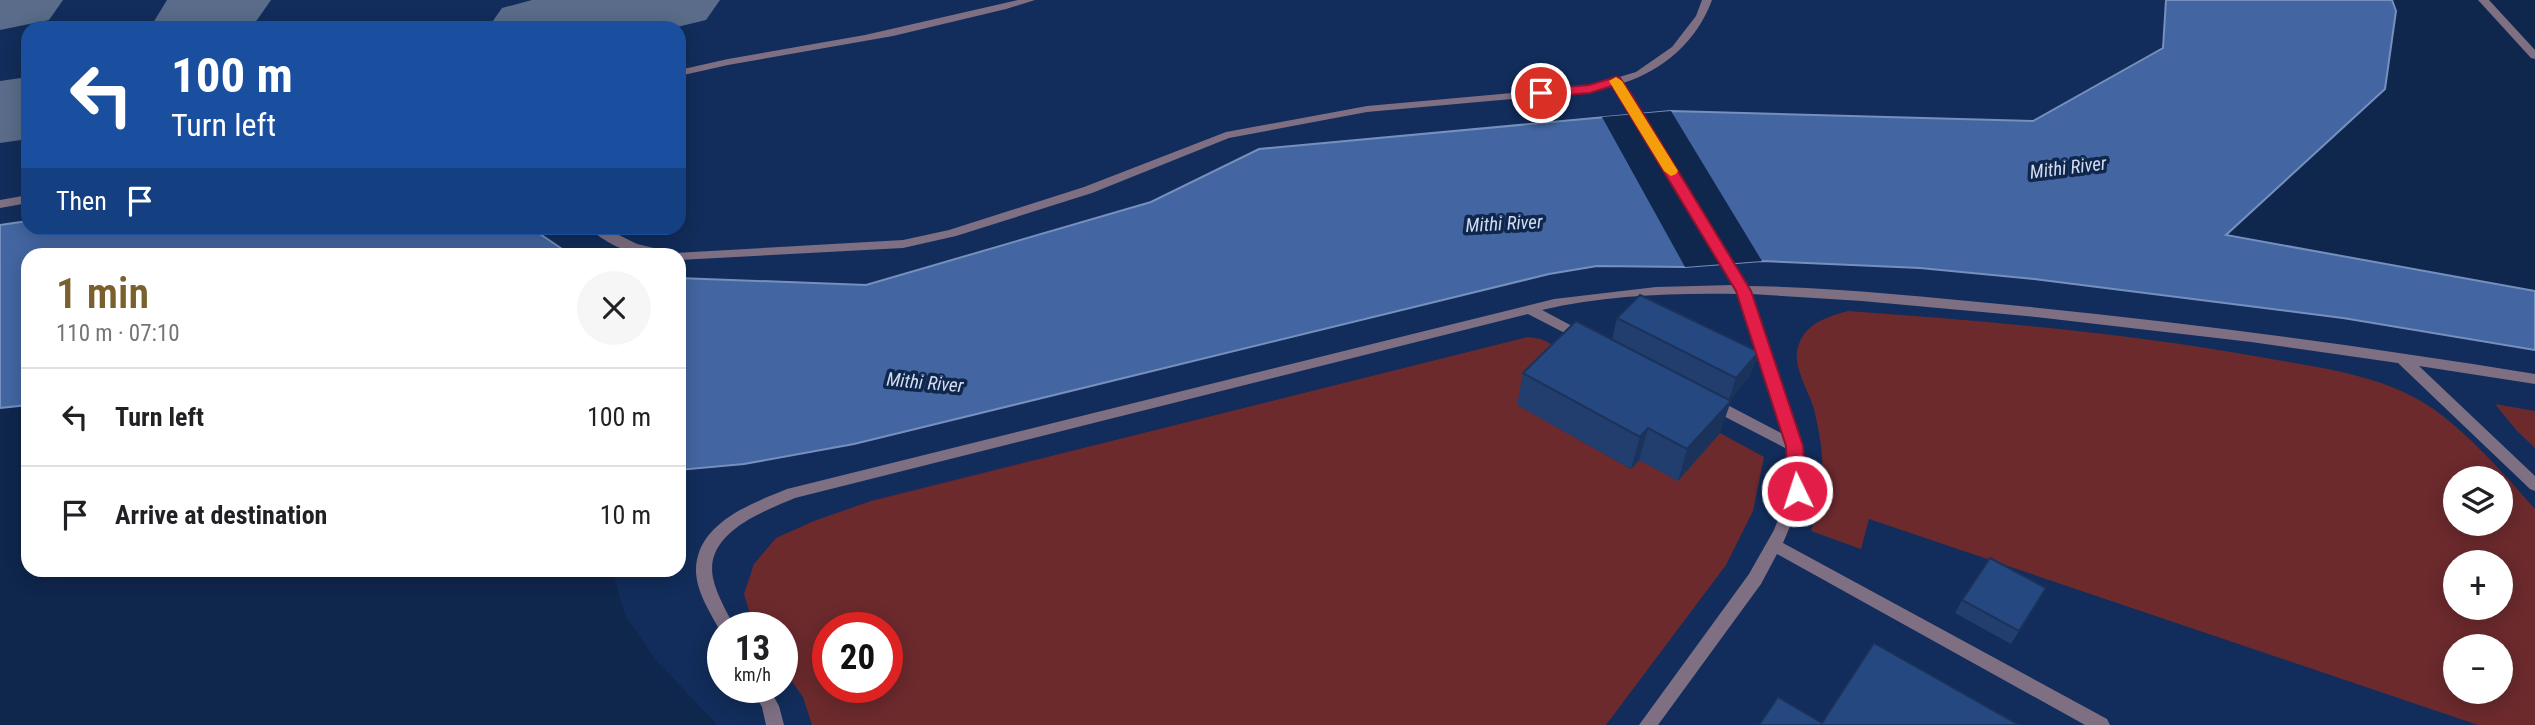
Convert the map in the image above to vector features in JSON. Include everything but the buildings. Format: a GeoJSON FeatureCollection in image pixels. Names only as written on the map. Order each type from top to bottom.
{"type":"FeatureCollection","features":[{"type":"Feature","properties":{"kind":"street"},"geometry":{"type":"LineString","coordinates":[[686,71],[706,65],[809,50],[943,23],[1030,0]]}},
{"type":"Feature","properties":{"kind":"street"},"geometry":{"type":"LineString","coordinates":[[686,256],[903,244],[952,233],[1088,190],[1226,135],[1367,109],[1590,89],[1640,74],[1676,49],[1701,16],[1707,0]]}},
{"type":"Feature","properties":{"kind":"street"},"geometry":{"type":"LineString","coordinates":[[2483,0],[2535,56]]}},
{"type":"Feature","properties":{"kind":"street"},"geometry":{"type":"LineString","coordinates":[[1616,81],[1743,291],[1794,446],[1797,491],[1774,545],[1755,579],[1647,725]]}},
{"type":"Feature","properties":{"kind":"street"},"geometry":{"type":"LineString","coordinates":[[0,204],[21,200]]}},
{"type":"Feature","properties":{"kind":"street"},"geometry":{"type":"LineString","coordinates":[[608,235],[633,248]]}},
{"type":"Feature","properties":{"kind":"street"},"geometry":{"type":"LineString","coordinates":[[718,612],[704,572],[709,547],[727,526],[754,508],[792,493],[1529,309],[1594,296],[1710,290],[1874,297],[2052,313],[2401,357],[2535,379]]}},
{"type":"Feature","properties":{"kind":"street"},"geometry":{"type":"LineString","coordinates":[[1529,309],[1602,347]]}},
{"type":"Feature","properties":{"kind":"street"},"geometry":{"type":"LineString","coordinates":[[2401,357],[2535,485]]}},
{"type":"Feature","properties":{"kind":"street"},"geometry":{"type":"LineString","coordinates":[[1698,396],[1794,446]]}},
{"type":"Feature","properties":{"kind":"street"},"geometry":{"type":"LineString","coordinates":[[1774,545],[2101,725]]}},
{"type":"Feature","properties":{"kind":"street"},"geometry":{"type":"LineString","coordinates":[[768,703],[775,725]]}},
{"type":"Feature","properties":{"kind":"shaded area"},"geometry":{"type":"Polygon","coordinates":[[[0,0],[2166,0],[2164,48],[2033,121],[1671,111],[1762,261],[1920,268],[2034,279],[2343,318],[2535,350],[2535,725],[717,725],[654,658],[625,615],[614,577],[686,577],[686,469],[744,464],[854,444],[1549,274],[1597,266],[1633,266],[1259,149],[1151,202],[866,285],[686,278],[686,248],[561,248],[541,235],[686,235],[686,21],[21,21],[21,222],[0,225],[0,0]]]}},
{"type":"Feature","properties":{"kind":"shaded area"},"geometry":{"type":"Polygon","coordinates":[[[1848,311],[2005,324],[2214,349],[2344,373],[2383,384],[2419,400],[2450,421],[2496,466],[2443,466],[2443,536],[2513,536],[2513,485],[2535,509],[2535,725],[2478,725],[1869,519],[1861,549],[1811,531],[1820,499],[1822,456],[1814,409],[1799,370],[1797,354],[1806,332],[1825,319],[1848,311]]]}},
{"type":"Feature","properties":{"kind":"shaded area"},"geometry":{"type":"Polygon","coordinates":[[[1528,337],[1541,339],[1570,353],[1518,405],[1631,469],[1639,460],[1720,433],[1764,457],[1753,511],[1726,565],[1606,725],[812,725],[798,690],[798,612],[749,612],[744,594],[754,564],[776,538],[871,501],[1528,337]]]}},
{"type":"Feature","properties":{"kind":"shaded area"},"geometry":{"type":"Polygon","coordinates":[[[2495,404],[2535,411],[2535,448],[2517,431],[2495,404]]]}},
{"type":"Feature","properties":{"kind":"water","name":"Mithi River"},"geometry":{"type":"Polygon","coordinates":[[[2166,0],[2392,0],[2396,11],[2385,89],[2226,235],[2535,291],[2535,350],[2343,318],[2034,279],[1920,268],[1762,261],[1685,267],[1597,266],[1549,274],[854,444],[744,464],[686,469],[686,278],[866,285],[1151,202],[1259,149],[1671,111],[2033,121],[2163,48],[2166,0]]]}},
{"type":"Feature","properties":{"kind":"water"},"geometry":{"type":"Polygon","coordinates":[[[21,222],[21,235],[541,235],[561,248],[21,248],[21,406],[0,408],[0,225],[21,222]]]}},
{"type":"Feature","properties":{"kind":"pier"},"geometry":{"type":"Polygon","coordinates":[[[1671,111],[1762,261],[1685,267],[1602,117],[1671,111]]]}},
{"type":"Feature","properties":{"kind":"taxiway"},"geometry":{"type":"LineString","coordinates":[[0,2],[16,0]]}},
{"type":"Feature","properties":{"kind":"taxiway"},"geometry":{"type":"LineString","coordinates":[[202,21],[224,0]]}},
{"type":"Feature","properties":{"kind":"taxiway"},"geometry":{"type":"LineString","coordinates":[[570,21],[673,0]]}},
{"type":"Feature","properties":{"kind":"taxiway"},"geometry":{"type":"LineString","coordinates":[[0,112],[21,109]]}},
{"type":"Feature","properties":{"kind":"slow traffic"},"geometry":{"type":"LineString","coordinates":[[1616,81],[1671,171]]}},
{"type":"Feature","properties":{"kind":"route"},"geometry":{"type":"LineString","coordinates":[[1541,93],[1590,89],[1616,81],[1743,291],[1794,446],[1797,491]]}}]}
